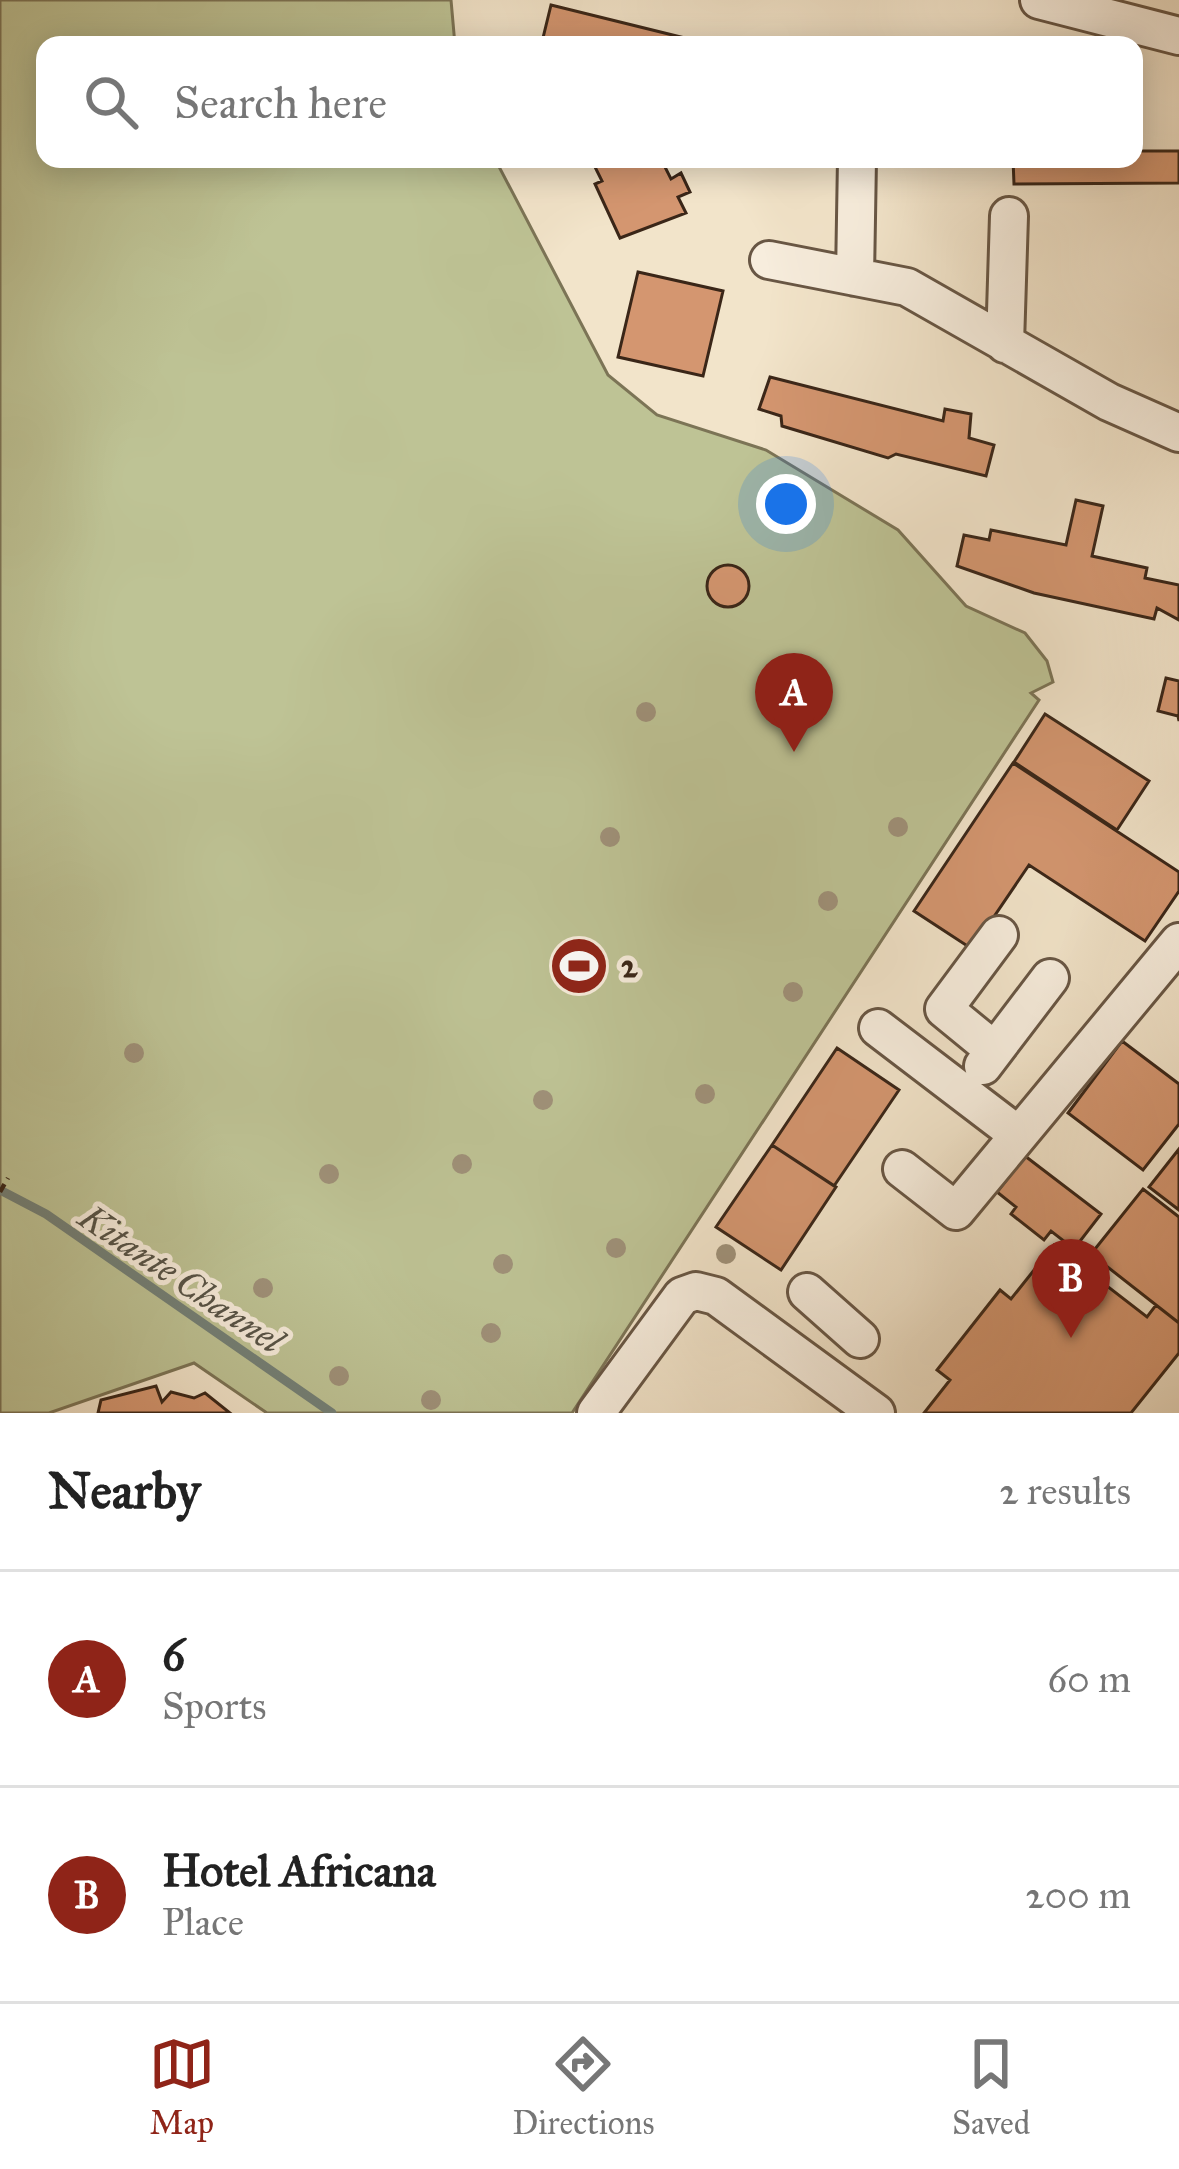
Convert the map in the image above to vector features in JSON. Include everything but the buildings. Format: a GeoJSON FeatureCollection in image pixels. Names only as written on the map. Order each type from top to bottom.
{"type":"FeatureCollection","features":[{"type":"Feature","properties":{"kind":"street"},"geometry":{"type":"LineString","coordinates":[[1039,0],[1179,36]]}},
{"type":"Feature","properties":{"kind":"street"},"geometry":{"type":"LineString","coordinates":[[855,277],[857,168]]}},
{"type":"Feature","properties":{"kind":"street"},"geometry":{"type":"LineString","coordinates":[[1005,344],[1010,216]]}},
{"type":"Feature","properties":{"kind":"street"},"geometry":{"type":"LineString","coordinates":[[769,260],[907,286],[1108,402],[1179,433]]}},
{"type":"Feature","properties":{"kind":"street"},"geometry":{"type":"LineString","coordinates":[[994,1050],[944,1009],[999,935]]}},
{"type":"Feature","properties":{"kind":"street"},"geometry":{"type":"LineString","coordinates":[[902,1169],[956,1211],[1173,947]]}},
{"type":"Feature","properties":{"kind":"street"},"geometry":{"type":"LineString","coordinates":[[962,1092],[1050,978]]}},
{"type":"Feature","properties":{"kind":"street"},"geometry":{"type":"LineString","coordinates":[[878,1028],[1016,1134]]}},
{"type":"Feature","properties":{"kind":"street"},"geometry":{"type":"LineString","coordinates":[[596,1413],[682,1296],[696,1292],[716,1296],[876,1413]]}},
{"type":"Feature","properties":{"kind":"street"},"geometry":{"type":"LineString","coordinates":[[807,1292],[860,1339]]}},
{"type":"Feature","properties":{"kind":"path"},"geometry":{"type":"LineString","coordinates":[[0,1192],[8,1178]]}},
{"type":"Feature","properties":{"kind":"green space"},"geometry":{"type":"Polygon","coordinates":[[[0,0],[451,0],[454,36],[36,36],[36,168],[500,168],[608,375],[657,415],[766,450],[898,530],[966,606],[1025,633],[1047,661],[1053,682],[1031,693],[1039,700],[572,1413],[267,1413],[194,1363],[49,1413],[0,1413],[0,0]]]}},
{"type":"Feature","properties":{"kind":"waterway","name":"Kitante Channel"},"geometry":{"type":"LineString","coordinates":[[0,1190],[46,1214],[332,1413]]}},
{"type":"Feature","properties":{"kind":"place","name":"6"},"geometry":{"type":"Point","coordinates":[794,752]}},
{"type":"Feature","properties":{"kind":"place","name":"2"},"geometry":{"type":"Point","coordinates":[579,966]}},
{"type":"Feature","properties":{"kind":"place","name":"Hotel Africana"},"geometry":{"type":"Point","coordinates":[1071,1338]}}]}
